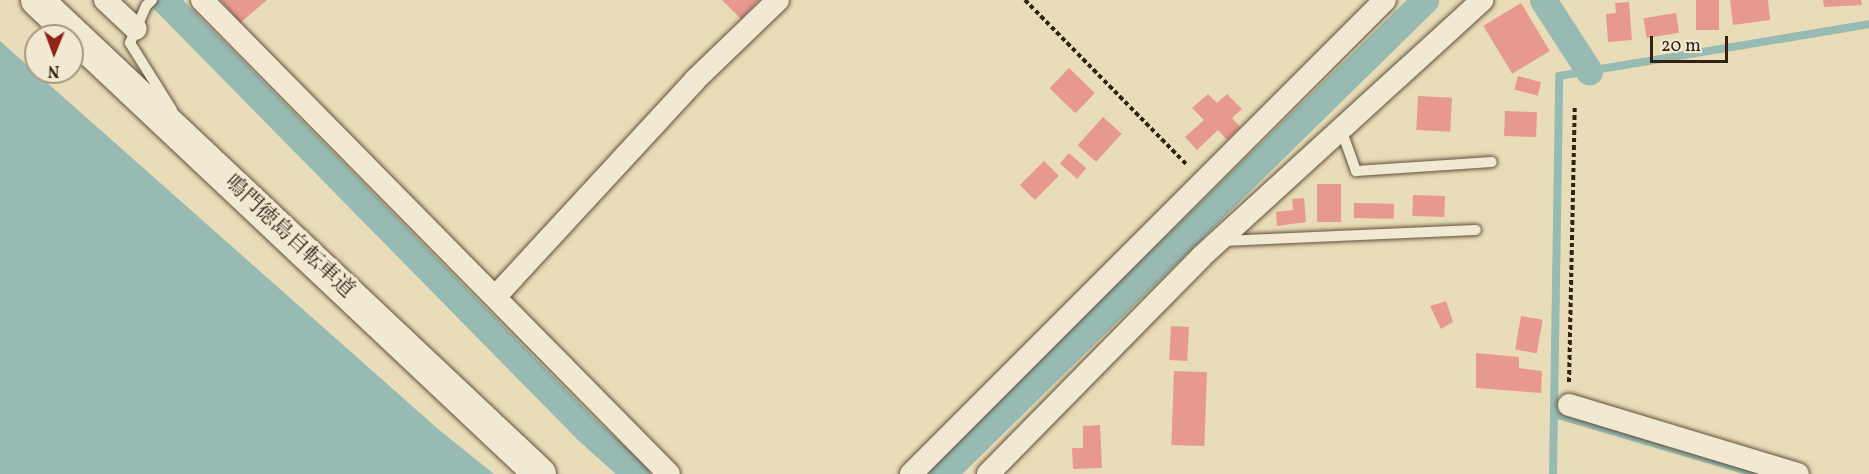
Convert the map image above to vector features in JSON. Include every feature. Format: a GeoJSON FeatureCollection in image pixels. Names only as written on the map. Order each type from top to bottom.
{"type":"FeatureCollection","features":[{"type":"Feature","properties":{"kind":"main road","name":"鳴門徳島自転車道"},"geometry":{"type":"LineString","coordinates":[[37,0],[540,474]]}},
{"type":"Feature","properties":{"kind":"street"},"geometry":{"type":"LineString","coordinates":[[105,0],[136,28]]}},
{"type":"Feature","properties":{"kind":"street"},"geometry":{"type":"LineString","coordinates":[[202,0],[669,474]]}},
{"type":"Feature","properties":{"kind":"street"},"geometry":{"type":"LineString","coordinates":[[496,296],[695,80],[778,0]]}},
{"type":"Feature","properties":{"kind":"street"},"geometry":{"type":"LineString","coordinates":[[911,474],[1385,0]]}},
{"type":"Feature","properties":{"kind":"street"},"geometry":{"type":"LineString","coordinates":[[988,474],[1218,241],[1482,0]]}},
{"type":"Feature","properties":{"kind":"street"},"geometry":{"type":"LineString","coordinates":[[1569,405],[1798,474]]}},
{"type":"Feature","properties":{"kind":"lane"},"geometry":{"type":"LineString","coordinates":[[152,0],[146,6],[130,43],[196,149]]}},
{"type":"Feature","properties":{"kind":"lane"},"geometry":{"type":"LineString","coordinates":[[1341,129],[1356,171],[1492,162]]}},
{"type":"Feature","properties":{"kind":"lane"},"geometry":{"type":"LineString","coordinates":[[1218,241],[1476,230]]}},
{"type":"Feature","properties":{"kind":"path"},"geometry":{"type":"LineString","coordinates":[[1025,0],[1202,181]]}},
{"type":"Feature","properties":{"kind":"path"},"geometry":{"type":"LineString","coordinates":[[1569,405],[1575,107]]}},
{"type":"Feature","properties":{"kind":"water"},"geometry":{"type":"Polygon","coordinates":[[[0,41],[24,62],[24,84],[49,84],[438,429],[494,474],[0,474],[0,41]]]}},
{"type":"Feature","properties":{"kind":"building"},"geometry":{"type":"Polygon","coordinates":[[[221,0],[267,0],[240,23],[221,0]]]}},
{"type":"Feature","properties":{"kind":"building"},"geometry":{"type":"Polygon","coordinates":[[[722,0],[759,0],[741,19],[722,0]]]}},
{"type":"Feature","properties":{"kind":"building"},"geometry":{"type":"Polygon","coordinates":[[[1696,0],[1719,0],[1719,30],[1696,30],[1696,0]]]}},
{"type":"Feature","properties":{"kind":"building"},"geometry":{"type":"Polygon","coordinates":[[[1730,0],[1768,0],[1770,20],[1733,25],[1730,0]]]}},
{"type":"Feature","properties":{"kind":"building"},"geometry":{"type":"Polygon","coordinates":[[[1823,0],[1861,0],[1862,5],[1824,7],[1823,0]]]}},
{"type":"Feature","properties":{"kind":"building"},"geometry":{"type":"Polygon","coordinates":[[[1629,2],[1632,40],[1608,42],[1606,14],[1616,13],[1615,3],[1629,2]]]}},
{"type":"Feature","properties":{"kind":"building"},"geometry":{"type":"Polygon","coordinates":[[[1521,3],[1550,51],[1512,74],[1483,26],[1521,3]]]}},
{"type":"Feature","properties":{"kind":"building"},"geometry":{"type":"Polygon","coordinates":[[[1676,13],[1679,33],[1647,38],[1643,18],[1676,13]]]}},
{"type":"Feature","properties":{"kind":"building"},"geometry":{"type":"Polygon","coordinates":[[[1069,68],[1095,93],[1075,113],[1050,88],[1069,68]]]}},
{"type":"Feature","properties":{"kind":"building"},"geometry":{"type":"Polygon","coordinates":[[[1518,76],[1541,82],[1538,96],[1514,90],[1518,76]]]}},
{"type":"Feature","properties":{"kind":"building"},"geometry":{"type":"Polygon","coordinates":[[[1208,94],[1217,103],[1227,94],[1242,109],[1232,118],[1240,127],[1227,140],[1218,130],[1197,150],[1185,137],[1204,120],[1192,108],[1208,94]]]}},
{"type":"Feature","properties":{"kind":"building"},"geometry":{"type":"Polygon","coordinates":[[[1418,96],[1452,98],[1450,132],[1416,130],[1418,96]]]}},
{"type":"Feature","properties":{"kind":"building"},"geometry":{"type":"Polygon","coordinates":[[[1505,111],[1537,112],[1536,137],[1504,136],[1505,111]]]}},
{"type":"Feature","properties":{"kind":"building"},"geometry":{"type":"Polygon","coordinates":[[[1103,117],[1122,134],[1096,162],[1078,145],[1103,117]]]}},
{"type":"Feature","properties":{"kind":"building"},"geometry":{"type":"Polygon","coordinates":[[[1069,153],[1086,168],[1077,179],[1060,164],[1069,153]]]}},
{"type":"Feature","properties":{"kind":"building"},"geometry":{"type":"Polygon","coordinates":[[[1044,161],[1059,176],[1035,200],[1020,185],[1044,161]]]}},
{"type":"Feature","properties":{"kind":"building"},"geometry":{"type":"Polygon","coordinates":[[[1317,184],[1341,184],[1341,222],[1317,222],[1317,184]]]}},
{"type":"Feature","properties":{"kind":"building"},"geometry":{"type":"Polygon","coordinates":[[[1413,195],[1445,196],[1444,217],[1412,216],[1413,195]]]}},
{"type":"Feature","properties":{"kind":"building"},"geometry":{"type":"Polygon","coordinates":[[[1304,198],[1306,222],[1277,226],[1276,212],[1293,210],[1292,199],[1304,198]]]}},
{"type":"Feature","properties":{"kind":"building"},"geometry":{"type":"Polygon","coordinates":[[[1354,203],[1394,204],[1394,219],[1354,218],[1354,203]]]}},
{"type":"Feature","properties":{"kind":"building"},"geometry":{"type":"Polygon","coordinates":[[[1446,301],[1453,322],[1441,329],[1430,306],[1446,301]]]}},
{"type":"Feature","properties":{"kind":"building"},"geometry":{"type":"Polygon","coordinates":[[[1521,316],[1543,320],[1537,353],[1515,349],[1521,316]]]}},
{"type":"Feature","properties":{"kind":"building"},"geometry":{"type":"Polygon","coordinates":[[[1171,326],[1189,327],[1187,361],[1169,360],[1171,326]]]}},
{"type":"Feature","properties":{"kind":"building"},"geometry":{"type":"Polygon","coordinates":[[[1476,353],[1519,357],[1519,368],[1542,371],[1541,393],[1476,388],[1476,353]]]}},
{"type":"Feature","properties":{"kind":"building"},"geometry":{"type":"Polygon","coordinates":[[[1174,371],[1207,372],[1204,446],[1171,445],[1174,371]]]}},
{"type":"Feature","properties":{"kind":"building"},"geometry":{"type":"Polygon","coordinates":[[[1100,425],[1102,468],[1073,469],[1072,448],[1083,448],[1083,426],[1100,425]]]}},
{"type":"Feature","properties":{"kind":"waterway"},"geometry":{"type":"LineString","coordinates":[[164,0],[587,430],[636,474]]}},
{"type":"Feature","properties":{"kind":"waterway"},"geometry":{"type":"LineString","coordinates":[[942,474],[1425,0]]}},
{"type":"Feature","properties":{"kind":"waterway"},"geometry":{"type":"LineString","coordinates":[[1543,0],[1589,71]]}},
{"type":"Feature","properties":{"kind":"waterway"},"geometry":{"type":"LineString","coordinates":[[1553,474],[1559,76],[1869,24]]}},
{"type":"Feature","properties":{"kind":"waterway"},"geometry":{"type":"LineString","coordinates":[[1554,414],[1758,474]]}}]}
